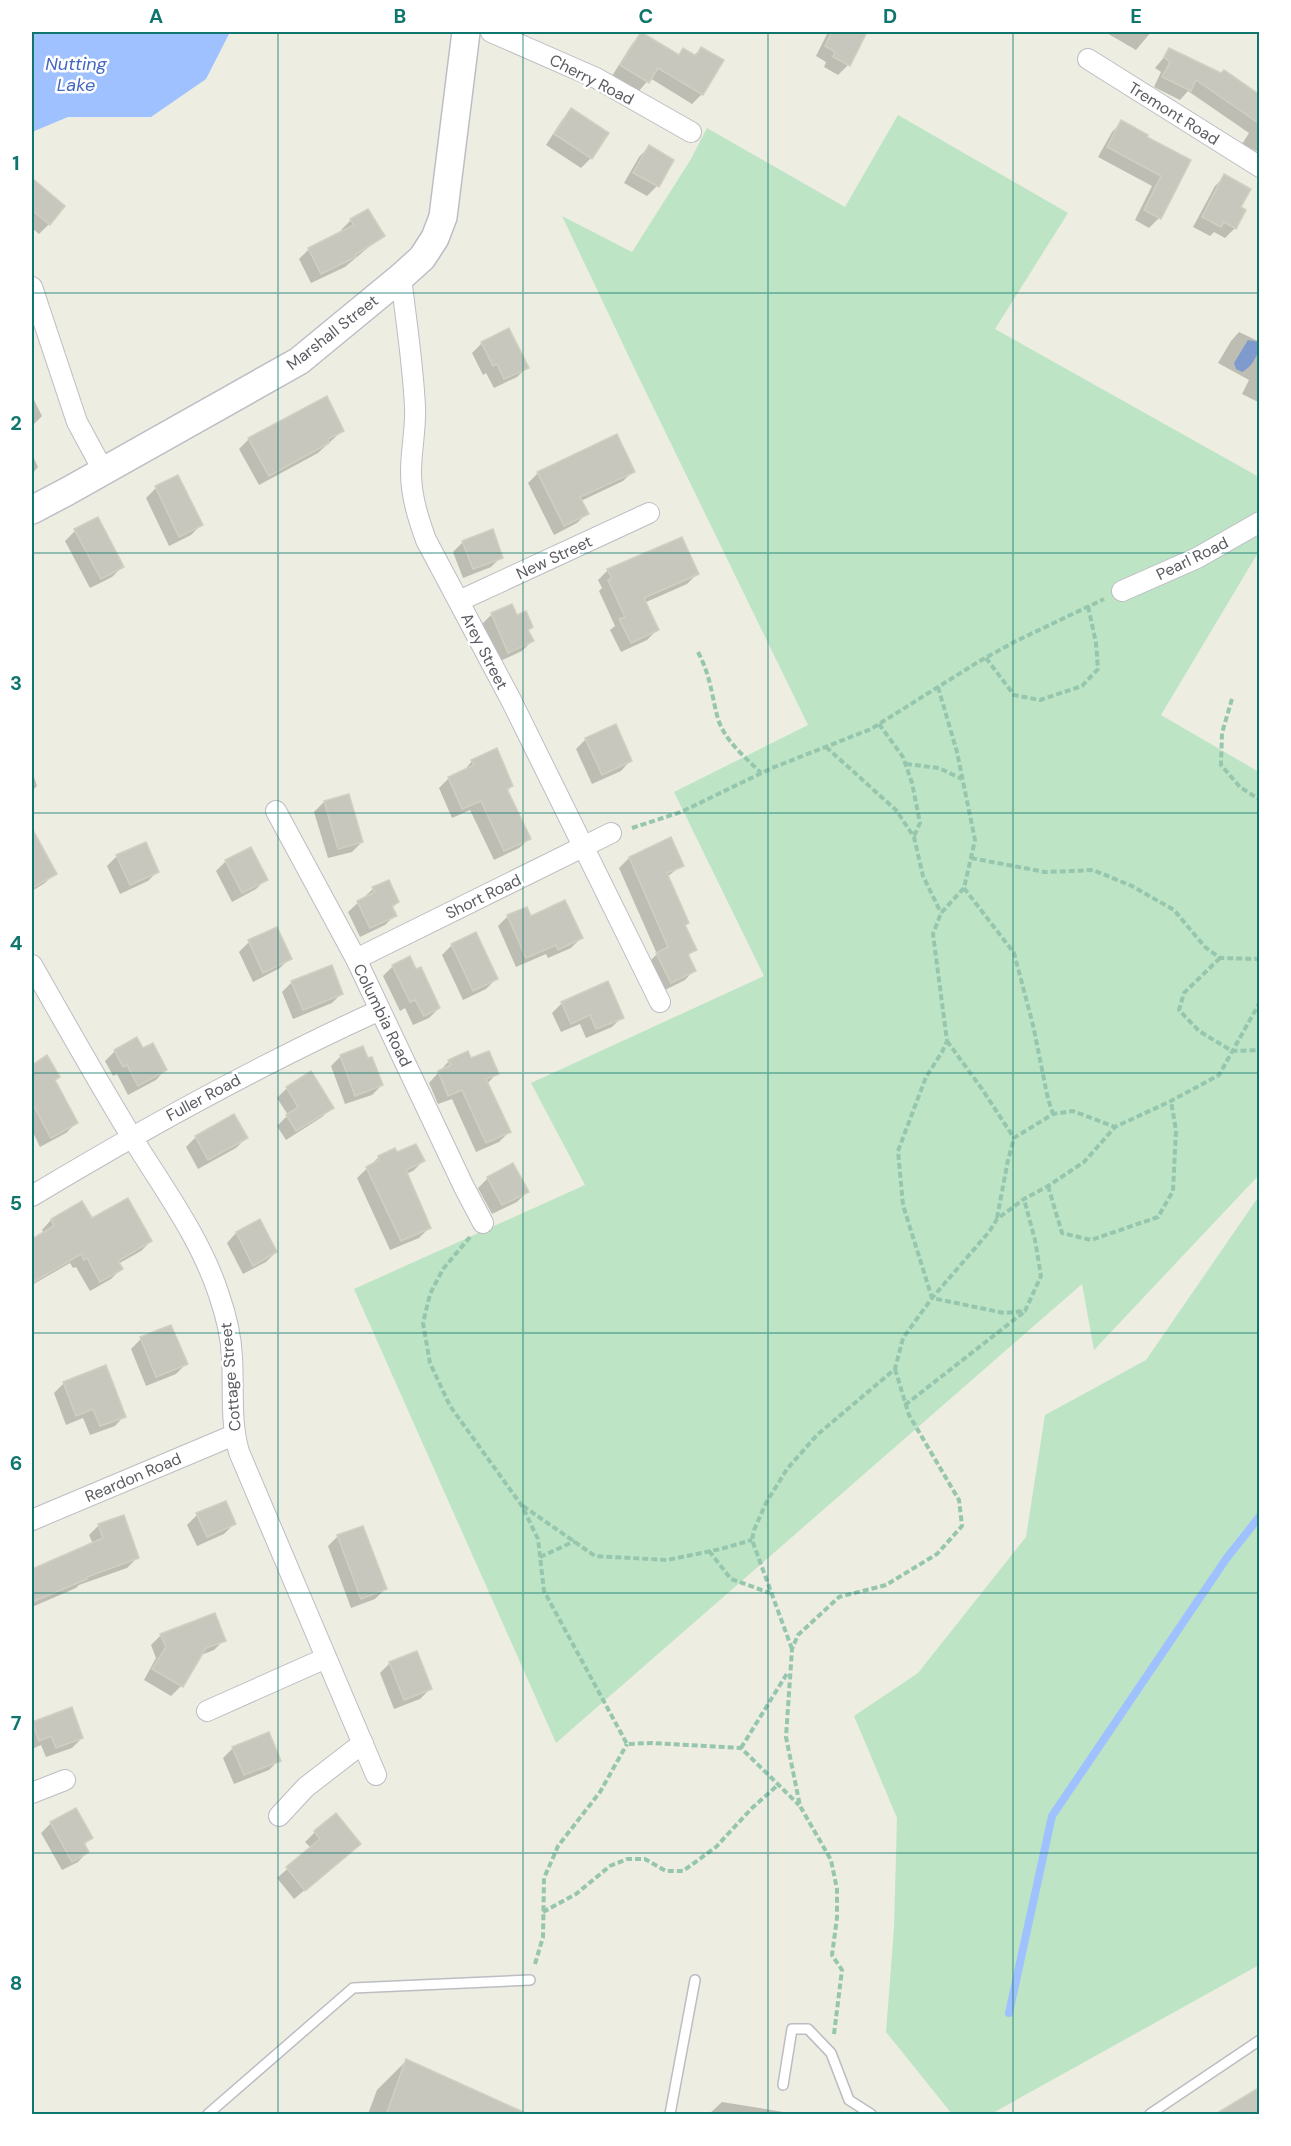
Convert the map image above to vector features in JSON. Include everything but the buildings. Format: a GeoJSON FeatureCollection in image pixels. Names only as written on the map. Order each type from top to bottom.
{"type":"FeatureCollection","features":[{"type":"Feature","properties":{"kind":"street","name":"Marshall Street"},"geometry":{"type":"LineString","coordinates":[[32,510],[104,472],[299,361],[422,258],[435,238],[443,217],[466,32]]}},
{"type":"Feature","properties":{"kind":"street","name":"Cherry Road"},"geometry":{"type":"LineString","coordinates":[[491,32],[596,78],[691,132]]}},
{"type":"Feature","properties":{"kind":"street","name":"Tremont Road"},"geometry":{"type":"LineString","coordinates":[[1088,59],[1260,167]]}},
{"type":"Feature","properties":{"kind":"street","name":"Arey Street"},"geometry":{"type":"LineString","coordinates":[[402,277],[415,410],[411,473],[418,519],[426,540],[510,700],[660,1002]]}},
{"type":"Feature","properties":{"kind":"street"},"geometry":{"type":"LineString","coordinates":[[32,287],[77,422],[104,472]]}},
{"type":"Feature","properties":{"kind":"street","name":"New Street"},"geometry":{"type":"LineString","coordinates":[[459,601],[649,513]]}},
{"type":"Feature","properties":{"kind":"street","name":"Pearl Road"},"geometry":{"type":"LineString","coordinates":[[1122,591],[1197,558],[1260,522]]}},
{"type":"Feature","properties":{"kind":"street","name":"Columbia Road"},"geometry":{"type":"LineString","coordinates":[[276,811],[356,959],[483,1223]]}},
{"type":"Feature","properties":{"kind":"street","name":"Short Road"},"geometry":{"type":"LineString","coordinates":[[356,959],[611,833]]}},
{"type":"Feature","properties":{"kind":"street","name":"Cottage Street"},"geometry":{"type":"LineString","coordinates":[[32,965],[131,1136],[186,1224],[219,1292],[231,1336],[234,1435],[239,1452],[376,1775]]}},
{"type":"Feature","properties":{"kind":"street","name":"Fuller Road"},"geometry":{"type":"LineString","coordinates":[[32,1196],[131,1136],[290,1052],[380,1010]]}},
{"type":"Feature","properties":{"kind":"street","name":"Reardon Road"},"geometry":{"type":"LineString","coordinates":[[32,1520],[234,1435]]}},
{"type":"Feature","properties":{"kind":"street"},"geometry":{"type":"LineString","coordinates":[[207,1711],[326,1658]]}},
{"type":"Feature","properties":{"kind":"street"},"geometry":{"type":"LineString","coordinates":[[279,1816],[306,1787],[363,1743]]}},
{"type":"Feature","properties":{"kind":"street"},"geometry":{"type":"LineString","coordinates":[[32,1793],[65,1780]]}},
{"type":"Feature","properties":{"kind":"lane"},"geometry":{"type":"LineString","coordinates":[[208,2115],[353,1988],[530,1980]]}},
{"type":"Feature","properties":{"kind":"lane"},"geometry":{"type":"LineString","coordinates":[[670,2115],[695,1980]]}},
{"type":"Feature","properties":{"kind":"lane"},"geometry":{"type":"LineString","coordinates":[[783,2085],[792,2029],[808,2029],[831,2053],[849,2100],[871,2115]]}},
{"type":"Feature","properties":{"kind":"lane"},"geometry":{"type":"LineString","coordinates":[[1150,2115],[1260,2040]]}},
{"type":"Feature","properties":{"kind":"path"},"geometry":{"type":"LineString","coordinates":[[611,833],[681,812],[761,773],[879,724],[1016,641],[1122,591]]}},
{"type":"Feature","properties":{"kind":"path"},"geometry":{"type":"LineString","coordinates":[[986,658],[1014,695],[1040,700],[1082,686],[1098,669],[1096,643],[1088,606]]}},
{"type":"Feature","properties":{"kind":"path"},"geometry":{"type":"LineString","coordinates":[[698,652],[712,688],[718,720],[730,743],[761,773]]}},
{"type":"Feature","properties":{"kind":"path"},"geometry":{"type":"LineString","coordinates":[[938,687],[975,840],[964,888],[941,913],[933,934],[947,1041],[1014,1138]]}},
{"type":"Feature","properties":{"kind":"path"},"geometry":{"type":"LineString","coordinates":[[1232,699],[1222,733],[1221,765],[1240,786],[1260,800]]}},
{"type":"Feature","properties":{"kind":"path"},"geometry":{"type":"LineString","coordinates":[[879,724],[903,757],[912,783],[920,823],[914,837]]}},
{"type":"Feature","properties":{"kind":"path"},"geometry":{"type":"LineString","coordinates":[[826,747],[896,810],[914,837],[923,876],[941,913]]}},
{"type":"Feature","properties":{"kind":"path"},"geometry":{"type":"LineString","coordinates":[[906,764],[939,768],[962,779]]}},
{"type":"Feature","properties":{"kind":"path"},"geometry":{"type":"LineString","coordinates":[[971,858],[1045,872],[1093,870],[1132,885],[1174,910],[1205,947],[1221,958],[1260,959]]}},
{"type":"Feature","properties":{"kind":"path"},"geometry":{"type":"LineString","coordinates":[[964,888],[1014,953],[1053,1114]]}},
{"type":"Feature","properties":{"kind":"path"},"geometry":{"type":"LineString","coordinates":[[1221,958],[1184,993],[1179,1010],[1199,1031],[1232,1052],[1260,1050]]}},
{"type":"Feature","properties":{"kind":"path"},"geometry":{"type":"LineString","coordinates":[[997,1218],[1084,1162],[1115,1127],[1219,1075],[1260,1002]]}},
{"type":"Feature","properties":{"kind":"path"},"geometry":{"type":"LineString","coordinates":[[932,1298],[903,1204],[898,1151],[926,1077],[947,1041]]}},
{"type":"Feature","properties":{"kind":"path"},"geometry":{"type":"LineString","coordinates":[[1048,1186],[1062,1233],[1090,1240],[1158,1217],[1173,1191],[1176,1130],[1171,1101]]}},
{"type":"Feature","properties":{"kind":"path"},"geometry":{"type":"LineString","coordinates":[[792,1649],[752,1540],[766,1503],[787,1469],[817,1435],[894,1368],[903,1338],[932,1298],[989,1232],[997,1218],[1014,1138],[1053,1114],[1073,1112],[1115,1127]]}},
{"type":"Feature","properties":{"kind":"path"},"geometry":{"type":"LineString","coordinates":[[905,1406],[1025,1311],[1041,1276],[1035,1240],[1024,1199]]}},
{"type":"Feature","properties":{"kind":"path"},"geometry":{"type":"LineString","coordinates":[[483,1223],[443,1269],[430,1294],[423,1323],[430,1363],[450,1406],[522,1506],[538,1539],[544,1591],[627,1744]]}},
{"type":"Feature","properties":{"kind":"path"},"geometry":{"type":"LineString","coordinates":[[932,1298],[1004,1313],[1025,1311]]}},
{"type":"Feature","properties":{"kind":"path"},"geometry":{"type":"LineString","coordinates":[[800,1806],[786,1737],[792,1649],[798,1635],[839,1597],[886,1585],[937,1554],[962,1526],[959,1500],[905,1406],[894,1368]]}},
{"type":"Feature","properties":{"kind":"path"},"geometry":{"type":"LineString","coordinates":[[522,1506],[595,1556],[667,1560],[752,1540]]}},
{"type":"Feature","properties":{"kind":"path"},"geometry":{"type":"LineString","coordinates":[[540,1557],[574,1541]]}},
{"type":"Feature","properties":{"kind":"path"},"geometry":{"type":"LineString","coordinates":[[709,1551],[731,1579],[771,1593]]}},
{"type":"Feature","properties":{"kind":"path"},"geometry":{"type":"LineString","coordinates":[[741,1748],[790,1670]]}},
{"type":"Feature","properties":{"kind":"path"},"geometry":{"type":"LineString","coordinates":[[627,1744],[652,1743],[741,1748],[800,1806],[831,1860],[837,1889],[837,1918],[832,1955],[842,1970],[831,2053]]}},
{"type":"Feature","properties":{"kind":"path"},"geometry":{"type":"LineString","coordinates":[[530,1980],[543,1937],[544,1878],[558,1846],[600,1792],[627,1744]]}},
{"type":"Feature","properties":{"kind":"path"},"geometry":{"type":"LineString","coordinates":[[543,1912],[576,1894],[610,1866],[627,1859],[645,1859],[666,1871],[683,1871],[716,1847],[752,1808],[778,1785]]}},
{"type":"Feature","properties":{"kind":"green space"},"geometry":{"type":"Polygon","coordinates":[[[898,115],[1068,213],[995,329],[1259,477],[1259,551],[1161,715],[1259,772],[1259,1175],[1094,1350],[1082,1284],[556,1743],[354,1289],[585,1185],[531,1083],[764,976],[674,792],[808,725],[562,216],[632,252],[691,159],[707,128],[845,207],[898,115]]]}},
{"type":"Feature","properties":{"kind":"green space"},"geometry":{"type":"Polygon","coordinates":[[[1259,1196],[1259,1965],[991,2114],[952,2114],[886,2032],[894,1928],[897,1818],[854,1716],[918,1673],[1026,1537],[1045,1415],[1146,1360],[1259,1196]]]}},
{"type":"Feature","properties":{"kind":"water","name":"Nutting Lake"},"geometry":{"type":"Polygon","coordinates":[[[32,32],[230,32],[206,79],[151,117],[68,117],[32,132],[32,32]]]}},
{"type":"Feature","properties":{"kind":"water"},"geometry":{"type":"Polygon","coordinates":[[[1248,340],[1259,342],[1258,351],[1252,363],[1242,372],[1236,369],[1234,363],[1248,340]]]}},
{"type":"Feature","properties":{"kind":"waterway"},"geometry":{"type":"LineString","coordinates":[[1009,2013],[1052,1816],[1226,1559],[1260,1516]]}}]}
